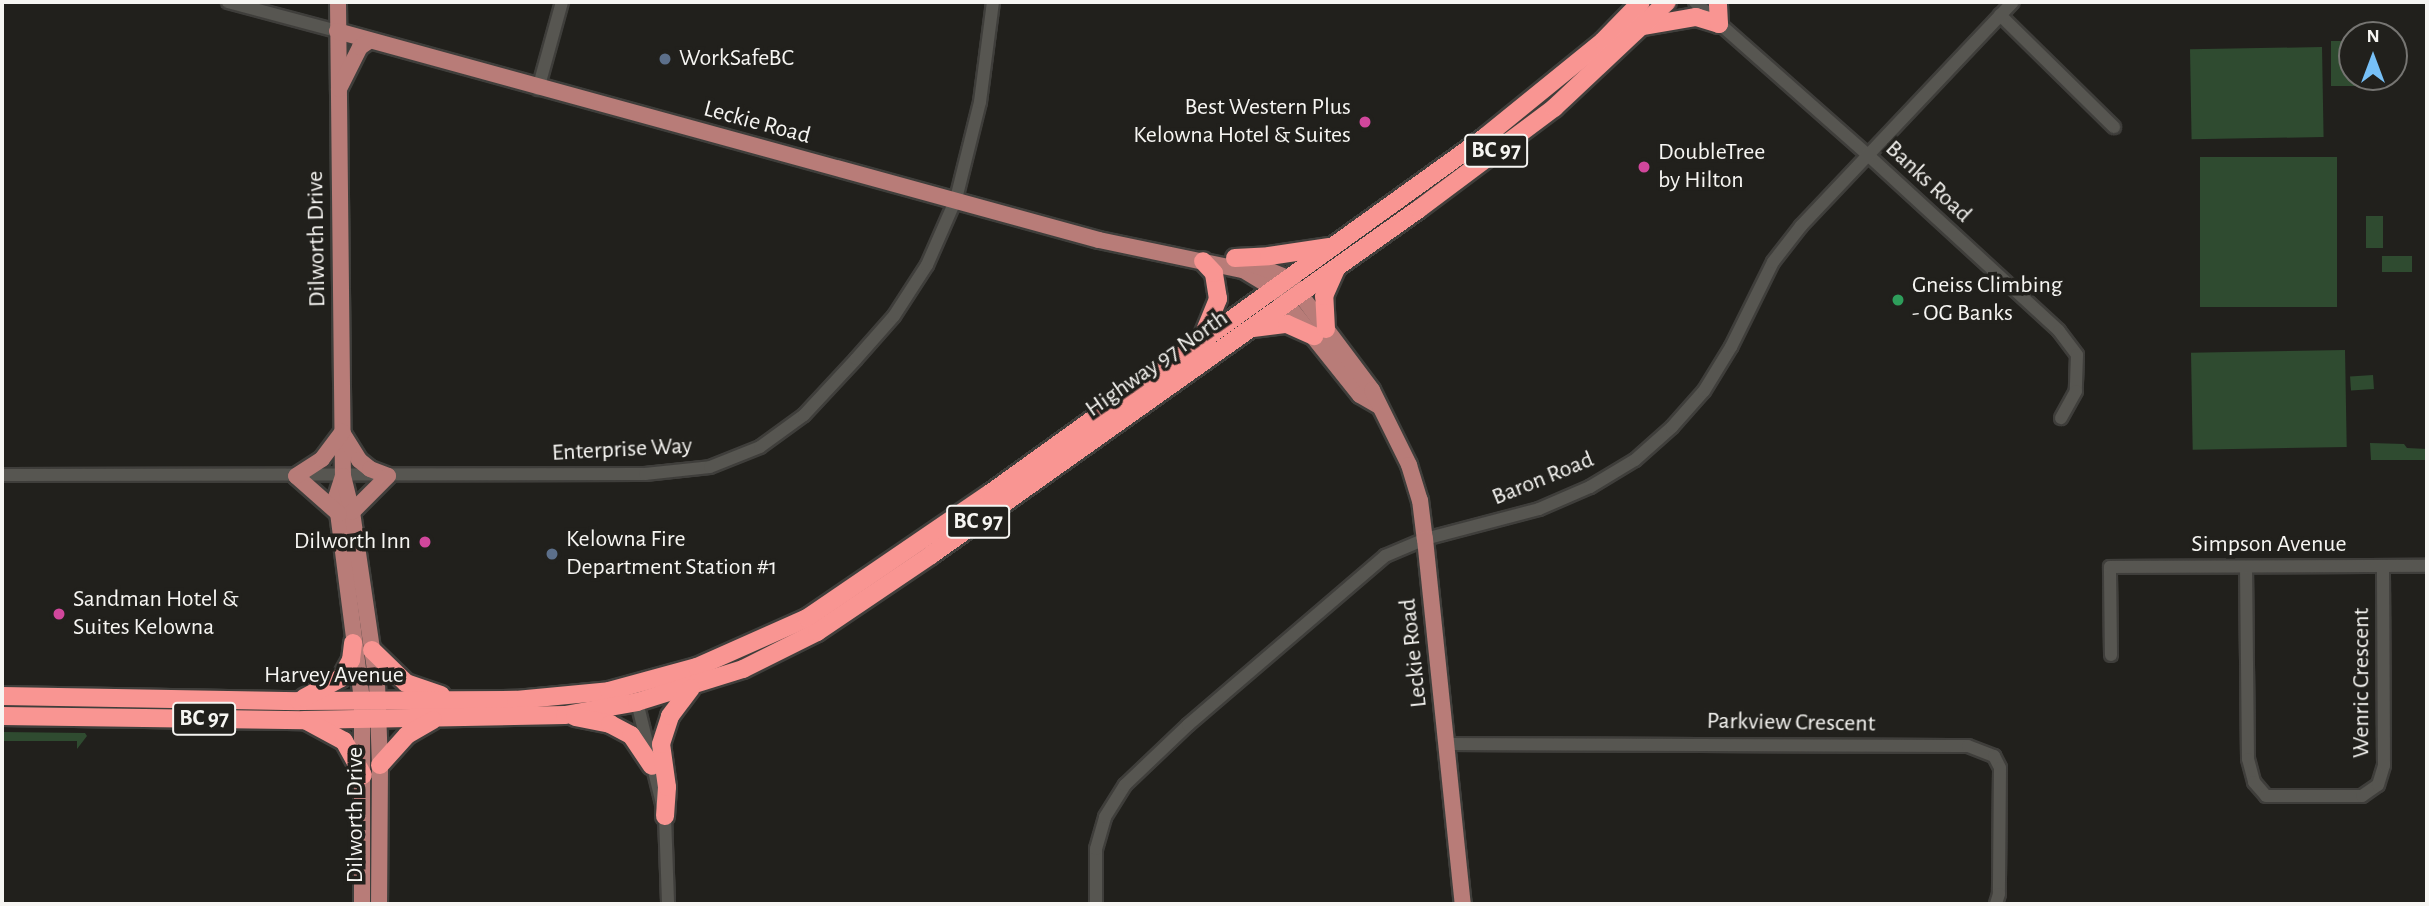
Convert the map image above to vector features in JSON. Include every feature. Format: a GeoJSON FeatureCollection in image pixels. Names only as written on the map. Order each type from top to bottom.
{"type":"FeatureCollection","features":[{"type":"Feature","properties":{"kind":"highway","name":"Highway 97 North"},"geometry":{"type":"LineString","coordinates":[[663,677],[697,667],[807,618],[989,494],[1200,343],[1287,291],[1339,265],[1554,108],[1667,2]]}},
{"type":"Feature","properties":{"kind":"highway"},"geometry":{"type":"LineString","coordinates":[[1644,26],[1696,17],[1719,24],[1718,2]]}},
{"type":"Feature","properties":{"kind":"highway","name":"Highway 97 North"},"geometry":{"type":"LineString","coordinates":[[637,702],[691,688],[743,669],[817,632],[931,555],[1250,328],[1332,247],[1534,99],[1603,41],[1634,5]]}},
{"type":"Feature","properties":{"kind":"highway"},"geometry":{"type":"LineString","coordinates":[[1235,258],[1332,247]]}},
{"type":"Feature","properties":{"kind":"highway"},"geometry":{"type":"LineString","coordinates":[[1200,343],[1218,299],[1214,273],[1203,261]]}},
{"type":"Feature","properties":{"kind":"highway"},"geometry":{"type":"LineString","coordinates":[[1250,328],[1287,324],[1320,333],[1324,296],[1339,265]]}},
{"type":"Feature","properties":{"kind":"highway"},"geometry":{"type":"LineString","coordinates":[[299,701],[341,678],[351,660],[353,643]]}},
{"type":"Feature","properties":{"kind":"highway"},"geometry":{"type":"LineString","coordinates":[[372,650],[406,683],[462,701]]}},
{"type":"Feature","properties":{"kind":"highway"},"geometry":{"type":"LineString","coordinates":[[637,702],[643,699],[651,685],[663,677]]}},
{"type":"Feature","properties":{"kind":"highway","name":"Harvey Avenue"},"geometry":{"type":"LineString","coordinates":[[2,716],[304,720],[462,701],[569,696],[609,691],[663,677]]}},
{"type":"Feature","properties":{"kind":"highway"},"geometry":{"type":"LineString","coordinates":[[665,816],[667,787],[661,744],[670,716],[691,688]]}},
{"type":"Feature","properties":{"kind":"highway","name":"Harvey Avenue"},"geometry":{"type":"LineString","coordinates":[[2,696],[299,701],[434,719],[565,715],[637,702]]}},
{"type":"Feature","properties":{"kind":"highway"},"geometry":{"type":"LineString","coordinates":[[103,717],[126,697]]}},
{"type":"Feature","properties":{"kind":"highway"},"geometry":{"type":"LineString","coordinates":[[565,715],[610,724],[631,735],[652,766]]}},
{"type":"Feature","properties":{"kind":"highway"},"geometry":{"type":"LineString","coordinates":[[380,765],[407,735],[434,719]]}},
{"type":"Feature","properties":{"kind":"highway"},"geometry":{"type":"LineString","coordinates":[[304,720],[344,741],[363,775]]}},
{"type":"Feature","properties":{"kind":"main road","name":"Dilworth Drive"},"geometry":{"type":"LineString","coordinates":[[338,2],[343,476],[337,497],[346,513],[372,650],[370,710],[363,775],[362,904]]}},
{"type":"Feature","properties":{"kind":"main road","name":"Leckie Road"},"geometry":{"type":"LineString","coordinates":[[337,32],[538,89],[1167,256],[1243,271],[1287,291]]}},
{"type":"Feature","properties":{"kind":"main road"},"geometry":{"type":"LineString","coordinates":[[338,89],[360,47],[369,41]]}},
{"type":"Feature","properties":{"kind":"main road","name":"Leckie Road"},"geometry":{"type":"LineString","coordinates":[[1167,256],[1180,251],[1235,258],[1287,291],[1320,333],[1360,396],[1379,406],[1409,466],[1420,500],[1425,538],[1463,904]]}},
{"type":"Feature","properties":{"kind":"main road"},"geometry":{"type":"LineString","coordinates":[[342,432],[359,460],[370,469],[388,476],[346,513],[296,476],[322,459],[342,432]]}},
{"type":"Feature","properties":{"kind":"main road","name":"Dilworth Drive"},"geometry":{"type":"LineString","coordinates":[[346,513],[353,643],[370,710],[380,765],[379,904]]}},
{"type":"Feature","properties":{"kind":"street"},"geometry":{"type":"LineString","coordinates":[[228,2],[337,32]]}},
{"type":"Feature","properties":{"kind":"street"},"geometry":{"type":"LineString","coordinates":[[538,89],[562,2]]}},
{"type":"Feature","properties":{"kind":"street","name":"Enterprise Way"},"geometry":{"type":"LineString","coordinates":[[2,475],[645,474],[710,467],[760,447],[804,415],[894,316],[928,265],[956,199],[980,102],[993,2]]}},
{"type":"Feature","properties":{"kind":"street","name":"Banks Road"},"geometry":{"type":"LineString","coordinates":[[1695,2],[1869,156],[2059,331],[2077,355],[2076,391],[2061,418]]}},
{"type":"Feature","properties":{"kind":"street","name":"Baron Road"},"geometry":{"type":"LineString","coordinates":[[1096,904],[1096,849],[1105,817],[1125,785],[1188,726],[1385,556],[1425,538],[1539,509],[1590,488],[1635,460],[1672,427],[1704,391],[1731,347],[1773,262],[1801,226],[2013,2]]}},
{"type":"Feature","properties":{"kind":"street"},"geometry":{"type":"LineString","coordinates":[[2000,15],[2114,127]]}},
{"type":"Feature","properties":{"kind":"street","name":"Wenric Crescent"},"geometry":{"type":"LineString","coordinates":[[2246,567],[2248,759],[2253,782],[2266,796],[2362,796],[2378,785],[2384,765],[2383,566]]}},
{"type":"Feature","properties":{"kind":"street","name":"Simpson Avenue"},"geometry":{"type":"LineString","coordinates":[[2112,655],[2110,567],[2427,566]]}},
{"type":"Feature","properties":{"kind":"street"},"geometry":{"type":"LineString","coordinates":[[637,702],[665,816],[668,904]]}},
{"type":"Feature","properties":{"kind":"street","name":"Parkview Crescent"},"geometry":{"type":"LineString","coordinates":[[1447,744],[1968,746],[1994,755],[2000,768],[2000,901]]}},
{"type":"Feature","properties":{"kind":"green space"},"geometry":{"type":"Polygon","coordinates":[[[2331,41],[2338,41],[2338,86],[2331,86],[2331,41]]]}},
{"type":"Feature","properties":{"kind":"green space"},"geometry":{"type":"Polygon","coordinates":[[[2322,47],[2324,137],[2192,139],[2190,49],[2322,47]]]}},
{"type":"Feature","properties":{"kind":"green space"},"geometry":{"type":"Polygon","coordinates":[[[2200,157],[2337,157],[2337,307],[2200,307],[2200,157]]]}},
{"type":"Feature","properties":{"kind":"green space"},"geometry":{"type":"Polygon","coordinates":[[[2366,216],[2383,216],[2383,248],[2366,248],[2366,216]]]}},
{"type":"Feature","properties":{"kind":"green space"},"geometry":{"type":"Polygon","coordinates":[[[2382,256],[2412,256],[2412,272],[2382,272],[2382,256]]]}},
{"type":"Feature","properties":{"kind":"green space"},"geometry":{"type":"Polygon","coordinates":[[[2345,350],[2347,447],[2193,450],[2191,353],[2345,350]]]}},
{"type":"Feature","properties":{"kind":"green space"},"geometry":{"type":"Polygon","coordinates":[[[2373,375],[2374,389],[2351,391],[2350,377],[2373,375]]]}},
{"type":"Feature","properties":{"kind":"green space"},"geometry":{"type":"Polygon","coordinates":[[[2370,443],[2404,444],[2407,448],[2427,449],[2427,460],[2371,460],[2370,443]]]}},
{"type":"Feature","properties":{"kind":"green space"},"geometry":{"type":"Polygon","coordinates":[[[2,732],[85,733],[87,736],[77,749],[77,741],[2,741],[2,732]]]}},
{"type":"Feature","properties":{"kind":"place","name":"WorkSafeBC"},"geometry":{"type":"Point","coordinates":[665,59]}},
{"type":"Feature","properties":{"kind":"place","name":"Best Western Plus Kelowna Hotel & Suites"},"geometry":{"type":"Point","coordinates":[1365,122]}},
{"type":"Feature","properties":{"kind":"place","name":"DoubleTree by Hilton"},"geometry":{"type":"Point","coordinates":[1644,167]}},
{"type":"Feature","properties":{"kind":"place","name":"Gneiss Climbing - OG Banks"},"geometry":{"type":"Point","coordinates":[1898,300]}},
{"type":"Feature","properties":{"kind":"place","name":"Dilworth Inn"},"geometry":{"type":"Point","coordinates":[425,542]}},
{"type":"Feature","properties":{"kind":"place","name":"Kelowna Fire Department Station #1"},"geometry":{"type":"Point","coordinates":[552,554]}},
{"type":"Feature","properties":{"kind":"place","name":"Sandman Hotel & Suites Kelowna"},"geometry":{"type":"Point","coordinates":[59,614]}}]}
